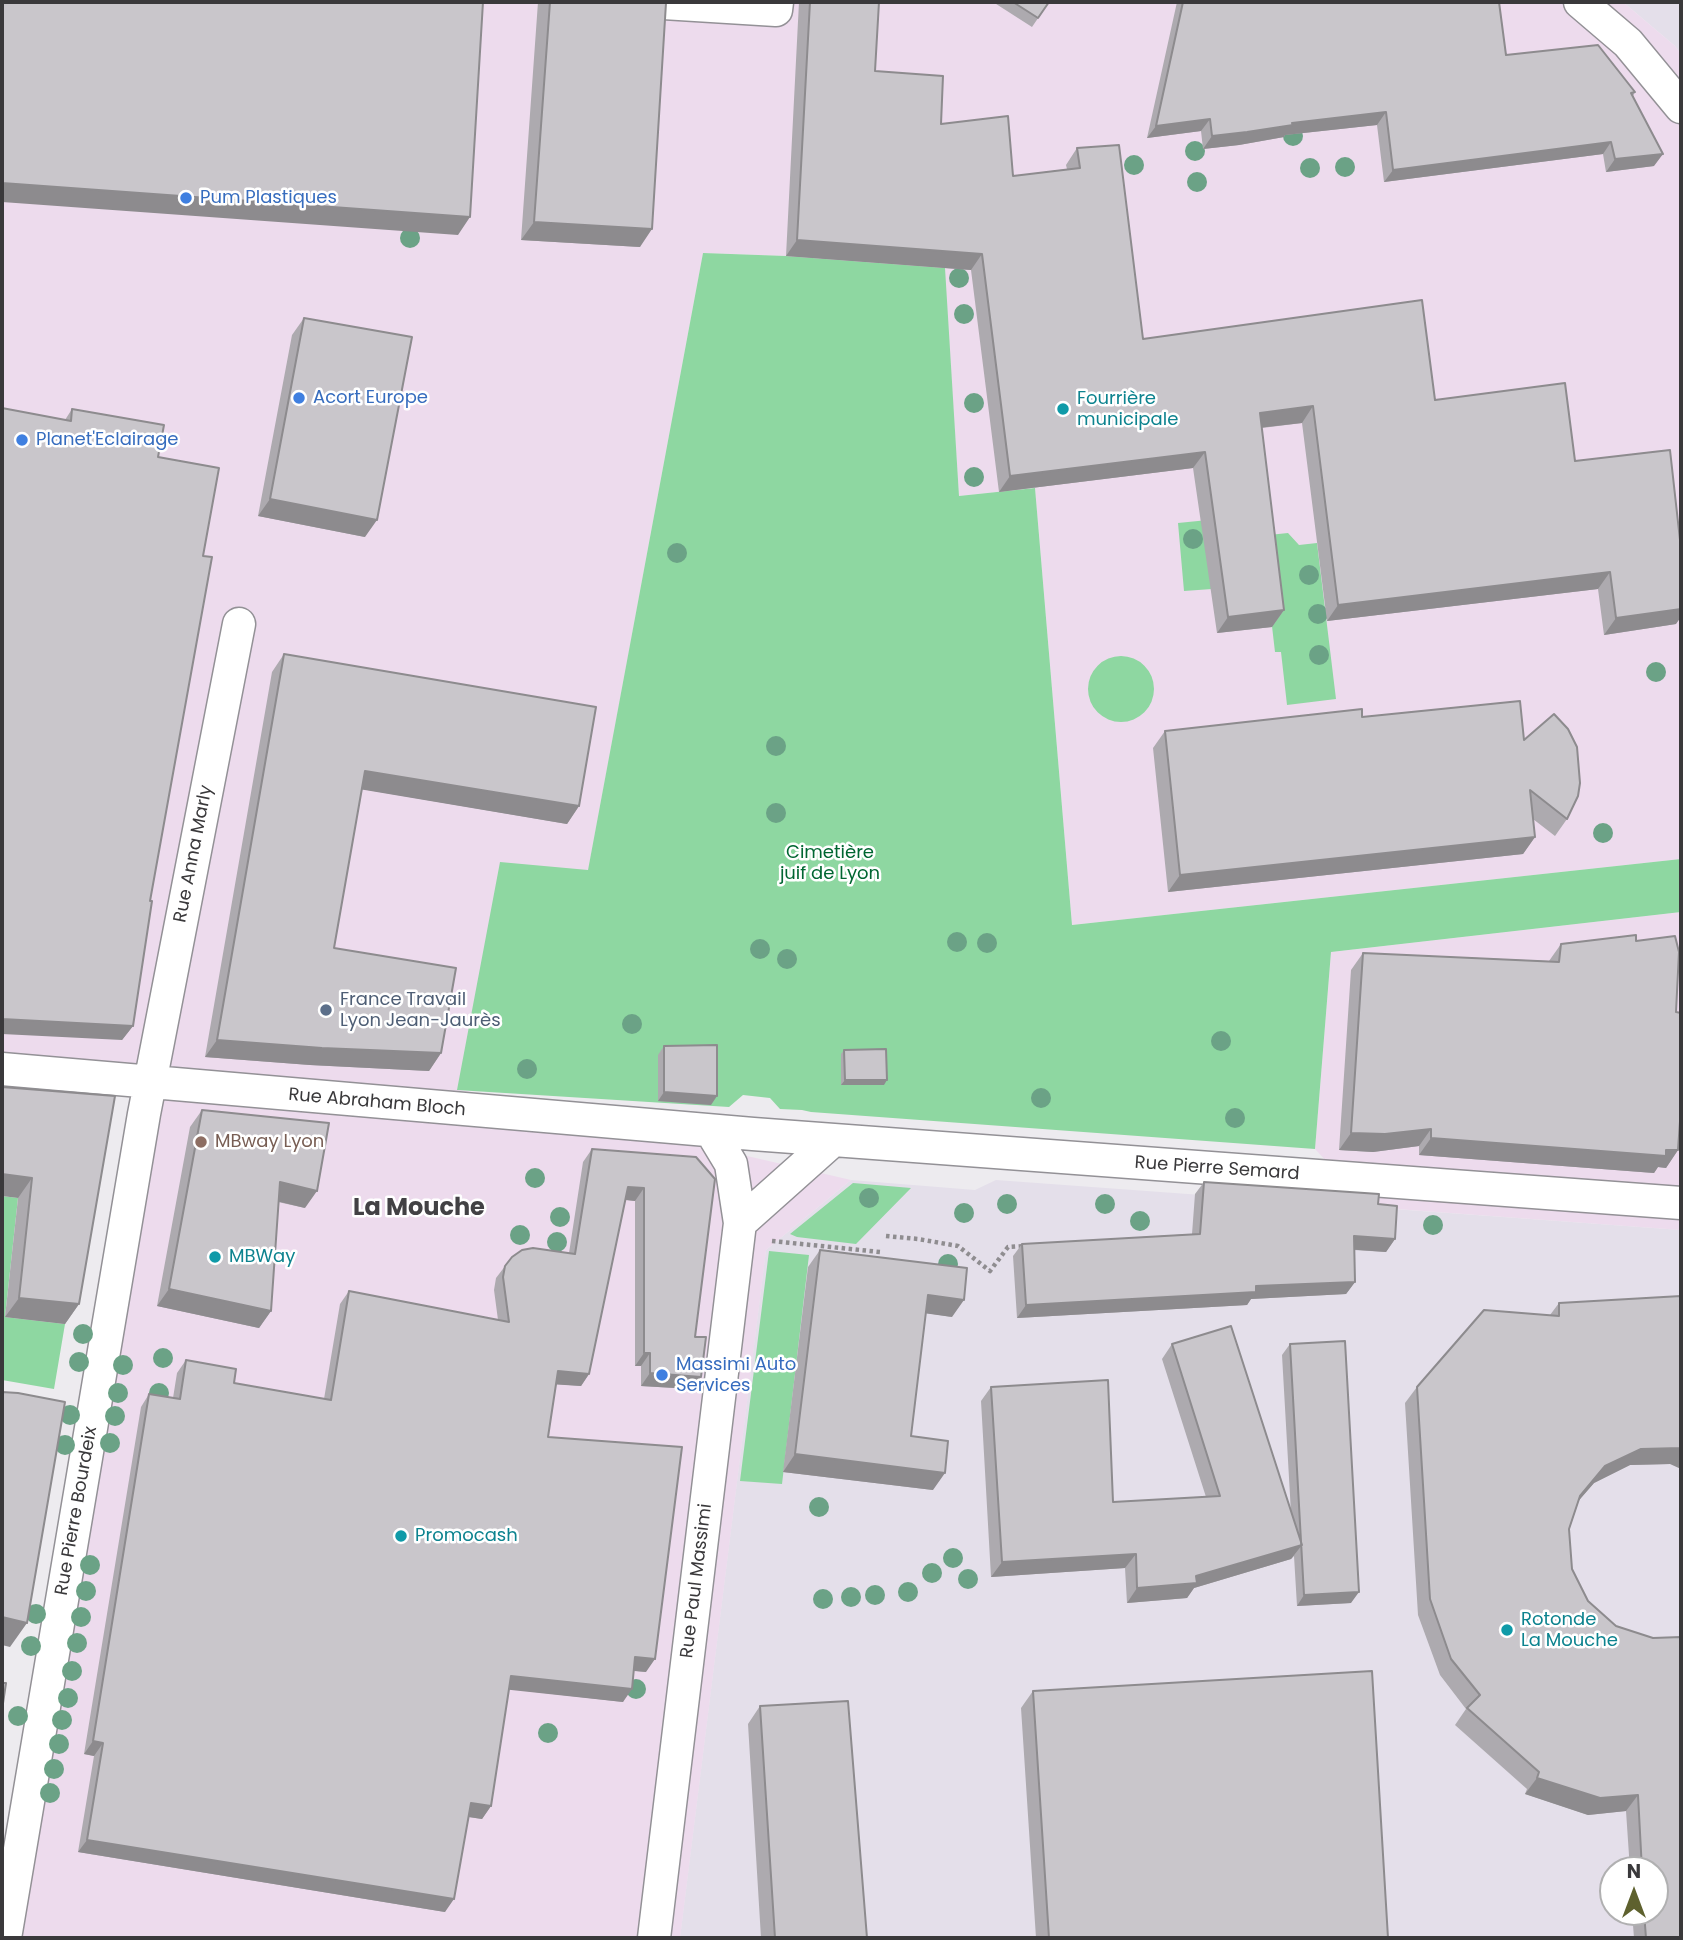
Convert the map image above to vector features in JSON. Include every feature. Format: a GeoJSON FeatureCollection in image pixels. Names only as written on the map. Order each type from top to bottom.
{"type":"FeatureCollection","features":[{"type":"Feature","properties":{"kind":"street"},"geometry":{"type":"LineString","coordinates":[[648,2],[776,10],[777,2]]}},
{"type":"Feature","properties":{"kind":"street"},"geometry":{"type":"LineString","coordinates":[[1580,2],[1628,43],[1681,107]]}},
{"type":"Feature","properties":{"kind":"street","name":"Rue Anna Marly"},"geometry":{"type":"LineString","coordinates":[[150,1083],[239,624]]}},
{"type":"Feature","properties":{"kind":"street","name":"Rue Abraham Bloch"},"geometry":{"type":"LineString","coordinates":[[2,1069],[753,1134]]}},
{"type":"Feature","properties":{"kind":"street","name":"Rue Pierre Bourdeix"},"geometry":{"type":"LineString","coordinates":[[5,1938],[150,1083]]}},
{"type":"Feature","properties":{"kind":"street","name":"Rue Paul Massimi"},"geometry":{"type":"LineString","coordinates":[[654,1938],[740,1223],[731,1164],[710,1131]]}},
{"type":"Feature","properties":{"kind":"street","name":"Rue Pierre Semard"},"geometry":{"type":"LineString","coordinates":[[753,1134],[1681,1203]]}},
{"type":"Feature","properties":{"kind":"street"},"geometry":{"type":"LineString","coordinates":[[740,1223],[832,1140]]}},
{"type":"Feature","properties":{"kind":"path"},"geometry":{"type":"LineString","coordinates":[[886,1236],[958,1246],[990,1270],[1009,1247],[1036,1246]]}},
{"type":"Feature","properties":{"kind":"path"},"geometry":{"type":"LineString","coordinates":[[771,1240],[880,1252]]}},
{"type":"Feature","properties":{"kind":"shaded area"},"geometry":{"type":"Polygon","coordinates":[[[2,2],[1623,2],[1681,54],[1681,859],[1072,925],[1035,488],[959,496],[944,268],[786,256],[703,253],[588,871],[457,1089],[851,1180],[766,1250],[680,1938],[2,1938],[150,1083],[2,1056],[2,2]]]}},
{"type":"Feature","properties":{"kind":"shaded area"},"geometry":{"type":"Polygon","coordinates":[[[1623,2],[1681,2],[1681,54],[1675,46],[1623,2]]]}},
{"type":"Feature","properties":{"kind":"shaded area"},"geometry":{"type":"Polygon","coordinates":[[[1681,912],[1681,1230],[1369,1207],[1315,1149],[1331,952],[1681,912]]]}},
{"type":"Feature","properties":{"kind":"shaded area"},"geometry":{"type":"Polygon","coordinates":[[[851,1180],[975,1190],[996,1180],[1681,1230],[1681,1938],[680,1938],[766,1250],[851,1180]]]}},
{"type":"Feature","properties":{"kind":"green space","name":"Cimetière juif de Lyon"},"geometry":{"type":"Polygon","coordinates":[[[703,253],[786,256],[945,268],[959,496],[1035,488],[1072,925],[1681,859],[1681,912],[1331,952],[1315,1149],[811,1112],[780,1109],[770,1098],[743,1095],[729,1107],[457,1090],[500,862],[588,870],[703,253]]]}},
{"type":"Feature","properties":{"kind":"green space"},"geometry":{"type":"Polygon","coordinates":[[[1248,516],[1250,537],[1288,533],[1299,545],[1317,543],[1336,699],[1287,705],[1281,652],[1275,652],[1265,566],[1212,589],[1184,591],[1178,523],[1248,516]]]}},
{"type":"Feature","properties":{"kind":"green space"},"geometry":{"type":"Polygon","coordinates":[[[1121,656],[1134,659],[1144,666],[1151,676],[1154,689],[1151,702],[1144,712],[1134,719],[1121,722],[1108,719],[1098,712],[1091,702],[1088,689],[1091,676],[1098,666],[1108,659],[1121,656]]]}},
{"type":"Feature","properties":{"kind":"green space"},"geometry":{"type":"Polygon","coordinates":[[[853,1183],[911,1188],[856,1244],[790,1234],[853,1183]]]}},
{"type":"Feature","properties":{"kind":"green space"},"geometry":{"type":"Polygon","coordinates":[[[2,1196],[18,1198],[5,1317],[65,1324],[54,1389],[2,1380],[2,1196]]]}},
{"type":"Feature","properties":{"kind":"green space"},"geometry":{"type":"Polygon","coordinates":[[[769,1251],[809,1255],[782,1484],[740,1481],[769,1251]]]}},
{"type":"Feature","properties":{"kind":"building"},"geometry":{"type":"Polygon","coordinates":[[[2,2],[483,2],[470,217],[2,183],[2,2]]]}},
{"type":"Feature","properties":{"kind":"building"},"geometry":{"type":"Polygon","coordinates":[[[550,2],[666,3],[652,229],[534,222],[550,2]]]}},
{"type":"Feature","properties":{"kind":"building"},"geometry":{"type":"Polygon","coordinates":[[[810,2],[879,2],[875,71],[943,76],[941,124],[1008,116],[1013,176],[1080,168],[1077,148],[1119,145],[1143,339],[1422,300],[1435,400],[1565,383],[1575,461],[1670,450],[1681,549],[1681,609],[1616,618],[1610,572],[1338,605],[1313,406],[1260,413],[1284,610],[1228,617],[1205,452],[1010,476],[982,254],[797,240],[810,2]]]}},
{"type":"Feature","properties":{"kind":"building"},"geometry":{"type":"Polygon","coordinates":[[[1013,2],[1049,2],[1038,18],[1013,2]]]}},
{"type":"Feature","properties":{"kind":"building"},"geometry":{"type":"Polygon","coordinates":[[[1183,2],[1499,2],[1506,55],[1598,45],[1635,92],[1631,93],[1663,154],[1615,159],[1611,142],[1393,170],[1386,112],[1212,136],[1210,119],[1156,126],[1183,2]]]}},
{"type":"Feature","properties":{"kind":"building"},"geometry":{"type":"Polygon","coordinates":[[[304,318],[412,337],[377,520],[270,499],[304,318]]]}},
{"type":"Feature","properties":{"kind":"building"},"geometry":{"type":"Polygon","coordinates":[[[2,408],[71,421],[72,409],[164,425],[158,457],[219,468],[203,556],[212,557],[150,901],[133,1026],[2,1019],[2,408]]]}},
{"type":"Feature","properties":{"kind":"building"},"geometry":{"type":"Polygon","coordinates":[[[284,654],[596,707],[579,806],[365,771],[334,948],[456,968],[441,1053],[217,1040],[284,654]]]}},
{"type":"Feature","properties":{"kind":"building"},"geometry":{"type":"Polygon","coordinates":[[[1520,701],[1524,740],[1554,714],[1568,729],[1577,747],[1580,783],[1578,796],[1567,819],[1530,790],[1535,837],[1180,875],[1165,731],[1362,709],[1362,717],[1520,701]]]}},
{"type":"Feature","properties":{"kind":"building"},"geometry":{"type":"Polygon","coordinates":[[[1636,935],[1636,941],[1675,936],[1679,952],[1676,1012],[1681,1013],[1681,1107],[1678,1150],[1666,1150],[1666,1156],[1431,1138],[1431,1129],[1385,1134],[1351,1133],[1363,953],[1559,962],[1561,944],[1636,935]]]}},
{"type":"Feature","properties":{"kind":"building"},"geometry":{"type":"Polygon","coordinates":[[[717,1045],[717,1096],[664,1092],[664,1046],[717,1045]]]}},
{"type":"Feature","properties":{"kind":"building"},"geometry":{"type":"Polygon","coordinates":[[[886,1049],[887,1080],[845,1080],[844,1050],[886,1049]]]}},
{"type":"Feature","properties":{"kind":"building"},"geometry":{"type":"Polygon","coordinates":[[[2,1087],[115,1096],[79,1304],[19,1298],[32,1178],[2,1174],[2,1087]]]}},
{"type":"Feature","properties":{"kind":"building","name":"MBWay"},"geometry":{"type":"Polygon","coordinates":[[[202,1110],[329,1123],[317,1191],[280,1182],[271,1311],[169,1289],[202,1110]]]}},
{"type":"Feature","properties":{"kind":"building"},"geometry":{"type":"Polygon","coordinates":[[[592,1149],[696,1157],[715,1179],[695,1337],[706,1337],[701,1377],[650,1373],[650,1353],[644,1353],[644,1188],[628,1187],[589,1374],[558,1371],[548,1437],[682,1447],[655,1659],[635,1657],[632,1689],[511,1676],[491,1806],[471,1803],[454,1899],[87,1840],[103,1743],[93,1741],[149,1394],[180,1399],[186,1360],[236,1369],[234,1383],[331,1400],[349,1291],[509,1322],[503,1277],[505,1266],[512,1257],[522,1250],[533,1248],[575,1254],[592,1149]]]}},
{"type":"Feature","properties":{"kind":"building"},"geometry":{"type":"Polygon","coordinates":[[[1204,1182],[1379,1194],[1378,1204],[1397,1206],[1395,1239],[1354,1236],[1355,1282],[1256,1286],[1256,1292],[1026,1305],[1022,1244],[1200,1234],[1204,1182]]]}},
{"type":"Feature","properties":{"kind":"building"},"geometry":{"type":"Polygon","coordinates":[[[820,1250],[967,1268],[964,1300],[928,1295],[911,1436],[948,1441],[945,1473],[795,1454],[820,1250]]]}},
{"type":"Feature","properties":{"kind":"building","name":"Rotonde La Mouche"},"geometry":{"type":"Polygon","coordinates":[[[1681,1296],[1681,1448],[1641,1449],[1605,1466],[1580,1496],[1569,1529],[1572,1569],[1588,1601],[1616,1626],[1653,1638],[1681,1637],[1681,1938],[1646,1938],[1645,1926],[1669,1926],[1669,1856],[1641,1856],[1638,1795],[1600,1798],[1537,1778],[1539,1772],[1467,1708],[1480,1695],[1451,1659],[1430,1599],[1417,1387],[1484,1310],[1559,1316],[1559,1303],[1681,1296]]]}},
{"type":"Feature","properties":{"kind":"building"},"geometry":{"type":"Polygon","coordinates":[[[1231,1326],[1302,1545],[1196,1576],[1197,1583],[1137,1588],[1136,1554],[1002,1562],[991,1387],[1108,1380],[1113,1502],[1220,1496],[1172,1344],[1231,1326]]]}},
{"type":"Feature","properties":{"kind":"building"},"geometry":{"type":"Polygon","coordinates":[[[1345,1341],[1359,1592],[1304,1595],[1290,1344],[1345,1341]]]}},
{"type":"Feature","properties":{"kind":"building"},"geometry":{"type":"Polygon","coordinates":[[[2,1392],[65,1402],[27,1623],[2,1617],[2,1392]]]}},
{"type":"Feature","properties":{"kind":"building"},"geometry":{"type":"Polygon","coordinates":[[[1372,1671],[1388,1938],[1049,1938],[1033,1691],[1372,1671]]]}},
{"type":"Feature","properties":{"kind":"building"},"geometry":{"type":"Polygon","coordinates":[[[2,1683],[6,1683],[2,1710],[2,1683]]]}},
{"type":"Feature","properties":{"kind":"building"},"geometry":{"type":"Polygon","coordinates":[[[848,1701],[867,1938],[775,1938],[760,1706],[848,1701]]]}},
{"type":"Feature","properties":{"kind":"place","name":"Pum Plastiques"},"geometry":{"type":"Point","coordinates":[186,198]}},
{"type":"Feature","properties":{"kind":"place","name":"Acort Europe"},"geometry":{"type":"Point","coordinates":[299,398]}},
{"type":"Feature","properties":{"kind":"place","name":"Fourrière municipale"},"geometry":{"type":"Point","coordinates":[1063,409]}},
{"type":"Feature","properties":{"kind":"place","name":"Planet'Eclairage"},"geometry":{"type":"Point","coordinates":[22,440]}},
{"type":"Feature","properties":{"kind":"place","name":"France Travail Lyon Jean-Jaurès"},"geometry":{"type":"Point","coordinates":[326,1010]}},
{"type":"Feature","properties":{"kind":"place","name":"MBway Lyon"},"geometry":{"type":"Point","coordinates":[201,1142]}},
{"type":"Feature","properties":{"kind":"place","name":"MBWay"},"geometry":{"type":"Point","coordinates":[215,1257]}},
{"type":"Feature","properties":{"kind":"place","name":"Massimi Auto Services"},"geometry":{"type":"Point","coordinates":[662,1375]}},
{"type":"Feature","properties":{"kind":"place","name":"Promocash"},"geometry":{"type":"Point","coordinates":[401,1536]}},
{"type":"Feature","properties":{"kind":"place","name":"Rotonde La Mouche"},"geometry":{"type":"Point","coordinates":[1507,1630]}},
{"type":"Feature","properties":{"kind":"district","name":"La Mouche"},"geometry":{"type":"Point","coordinates":[419,1209]}}]}
